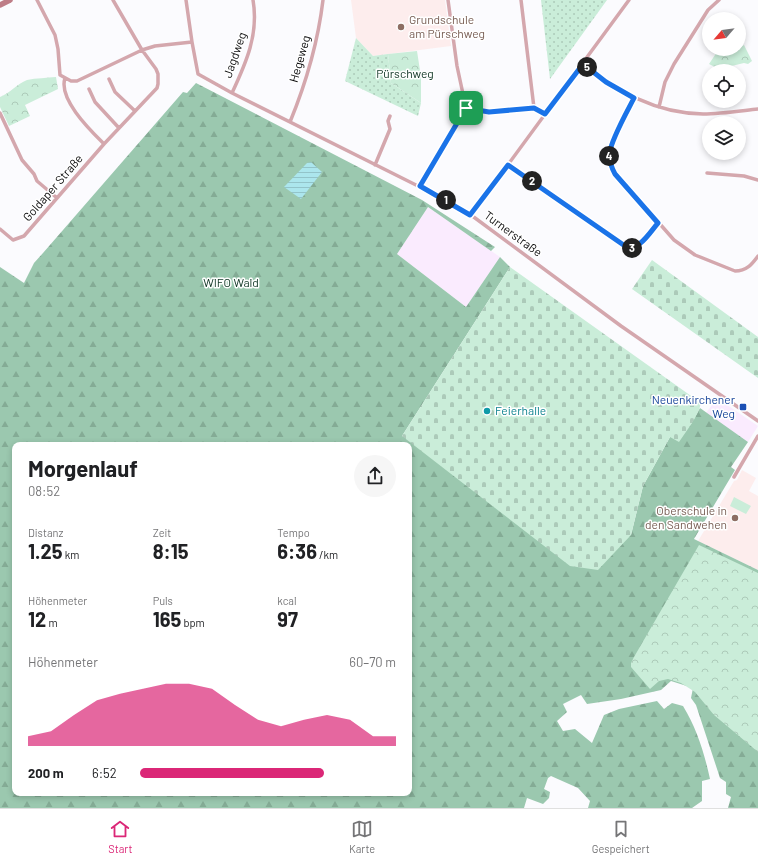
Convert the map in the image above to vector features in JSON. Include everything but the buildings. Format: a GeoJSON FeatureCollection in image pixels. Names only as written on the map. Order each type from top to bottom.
{"type":"FeatureCollection","features":[{"type":"Feature","properties":{"kind":"main road"},"geometry":{"type":"LineString","coordinates":[[0,5],[10,0]]}},
{"type":"Feature","properties":{"kind":"street"},"geometry":{"type":"LineString","coordinates":[[37,0],[55,35],[58,49],[60,75],[71,81],[77,81],[142,50],[155,46],[192,42]]}},
{"type":"Feature","properties":{"kind":"street","name":"Goldaper Straße"},"geometry":{"type":"LineString","coordinates":[[0,229],[13,240],[24,236],[104,144],[157,88],[158,74],[156,69],[142,50],[113,0]]}},
{"type":"Feature","properties":{"kind":"street","name":"Turnerstraße"},"geometry":{"type":"LineString","coordinates":[[186,0],[198,74],[232,93],[420,186],[470,215],[621,326],[758,422]]}},
{"type":"Feature","properties":{"kind":"street","name":"Jagdweg"},"geometry":{"type":"LineString","coordinates":[[232,93],[246,62],[253,38],[255,19],[253,0]]}},
{"type":"Feature","properties":{"kind":"street","name":"Hegeweg"},"geometry":{"type":"LineString","coordinates":[[290,122],[316,42],[323,0]]}},
{"type":"Feature","properties":{"kind":"street"},"geometry":{"type":"LineString","coordinates":[[420,186],[466,108],[457,66],[448,0]]}},
{"type":"Feature","properties":{"kind":"street"},"geometry":{"type":"LineString","coordinates":[[521,0],[534,108]]}},
{"type":"Feature","properties":{"kind":"street"},"geometry":{"type":"LineString","coordinates":[[470,215],[630,0]]}},
{"type":"Feature","properties":{"kind":"street"},"geometry":{"type":"LineString","coordinates":[[659,107],[665,82],[674,64],[708,10],[719,0]]}},
{"type":"Feature","properties":{"kind":"street"},"geometry":{"type":"LineString","coordinates":[[583,64],[606,82],[634,98],[659,107],[686,113],[704,114],[758,109]]}},
{"type":"Feature","properties":{"kind":"street"},"geometry":{"type":"LineString","coordinates":[[65,78],[63,88],[72,108],[81,120],[104,144]]}},
{"type":"Feature","properties":{"kind":"street"},"geometry":{"type":"LineString","coordinates":[[109,79],[115,92],[135,111]]}},
{"type":"Feature","properties":{"kind":"street"},"geometry":{"type":"LineString","coordinates":[[88,89],[95,102],[119,128]]}},
{"type":"Feature","properties":{"kind":"street"},"geometry":{"type":"LineString","coordinates":[[634,98],[612,144],[609,154],[612,169],[618,178],[674,240],[687,250],[731,270],[739,271],[747,268],[758,256]]}},
{"type":"Feature","properties":{"kind":"street"},"geometry":{"type":"LineString","coordinates":[[466,108],[489,112],[534,108],[545,114]]}},
{"type":"Feature","properties":{"kind":"street"},"geometry":{"type":"LineString","coordinates":[[0,113],[22,160],[34,174],[37,181],[57,198]]}},
{"type":"Feature","properties":{"kind":"street"},"geometry":{"type":"LineString","coordinates":[[375,164],[390,129],[388,121],[390,116]]}},
{"type":"Feature","properties":{"kind":"street"},"geometry":{"type":"LineString","coordinates":[[508,165],[630,248],[636,246],[658,223]]}},
{"type":"Feature","properties":{"kind":"street"},"geometry":{"type":"LineString","coordinates":[[707,173],[744,176],[758,180]]}},
{"type":"Feature","properties":{"kind":"street"},"geometry":{"type":"LineString","coordinates":[[734,477],[758,436]]}},
{"type":"Feature","properties":{"kind":"shaded area","name":"Grundschule am Pürschweg"},"geometry":{"type":"Polygon","coordinates":[[[351,0],[445,0],[451,46],[373,56],[356,38],[351,0]]]}},
{"type":"Feature","properties":{"kind":"shaded area"},"geometry":{"type":"Polygon","coordinates":[[[428,207],[500,257],[466,307],[397,254],[428,207]]]}},
{"type":"Feature","properties":{"kind":"shaded area"},"geometry":{"type":"Polygon","coordinates":[[[717,398],[758,426],[748,442],[706,413],[717,398]]]}},
{"type":"Feature","properties":{"kind":"shaded area","name":"Oberschule in den Sandwehen"},"geometry":{"type":"Polygon","coordinates":[[[742,470],[756,478],[749,491],[758,496],[758,570],[698,541],[742,470]]]}},
{"type":"Feature","properties":{"kind":"green space"},"geometry":{"type":"Polygon","coordinates":[[[541,0],[607,0],[550,79],[541,0]]]}},
{"type":"Feature","properties":{"kind":"green space"},"geometry":{"type":"Polygon","coordinates":[[[356,38],[373,56],[388,54],[391,83],[421,103],[418,116],[345,81],[356,38]]]}},
{"type":"Feature","properties":{"kind":"green space"},"geometry":{"type":"Polygon","coordinates":[[[746,49],[752,61],[748,64],[709,64],[714,56],[746,56],[746,49]]]}},
{"type":"Feature","properties":{"kind":"green space","name":"Pürschweg"},"geometry":{"type":"Polygon","coordinates":[[[417,51],[421,77],[421,103],[391,83],[388,54],[417,51]]]}},
{"type":"Feature","properties":{"kind":"green space"},"geometry":{"type":"Polygon","coordinates":[[[56,77],[58,89],[25,105],[30,116],[9,126],[0,107],[0,97],[27,80],[56,77]]]}},
{"type":"Feature","properties":{"kind":"green space","name":"WIFO Wald"},"geometry":{"type":"Polygon","coordinates":[[[196,83],[422,200],[495,247],[491,251],[428,207],[397,254],[466,307],[500,257],[510,267],[402,436],[631,535],[643,486],[670,437],[691,424],[700,408],[748,442],[731,467],[735,470],[694,539],[758,570],[758,808],[728,808],[731,797],[726,794],[726,782],[720,778],[696,705],[691,698],[693,688],[671,681],[661,690],[621,699],[587,704],[581,695],[563,704],[567,712],[557,721],[563,731],[575,729],[592,743],[604,715],[619,709],[657,701],[664,709],[672,703],[683,706],[700,741],[710,779],[702,781],[702,801],[692,808],[588,808],[590,801],[578,788],[551,776],[548,778],[544,789],[550,792],[549,798],[543,804],[527,798],[524,808],[0,808],[0,267],[24,283],[34,263],[183,92],[187,93],[196,83]]]}},
{"type":"Feature","properties":{"kind":"green space"},"geometry":{"type":"Polygon","coordinates":[[[652,260],[758,337],[758,378],[632,289],[652,260]]]}},
{"type":"Feature","properties":{"kind":"green space"},"geometry":{"type":"Polygon","coordinates":[[[510,267],[701,403],[695,418],[679,442],[670,437],[643,486],[631,535],[598,570],[570,566],[412,444],[412,442],[402,436],[510,267]]]}},
{"type":"Feature","properties":{"kind":"green space"},"geometry":{"type":"Polygon","coordinates":[[[734,497],[751,506],[746,514],[730,506],[734,497]]]}},
{"type":"Feature","properties":{"kind":"green space"},"geometry":{"type":"Polygon","coordinates":[[[699,545],[758,573],[758,752],[714,715],[695,692],[681,683],[668,679],[659,681],[650,689],[631,667],[634,657],[699,545]]]}},
{"type":"Feature","properties":{"kind":"water"},"geometry":{"type":"Polygon","coordinates":[[[311,162],[322,172],[301,199],[284,187],[307,163],[311,162]]]}},
{"type":"Feature","properties":{"kind":"place","name":"Grundschule am Pürschweg"},"geometry":{"type":"Point","coordinates":[401,27]}},
{"type":"Feature","properties":{"kind":"place","name":"Neuenkirchener Weg"},"geometry":{"type":"Point","coordinates":[743,407]}},
{"type":"Feature","properties":{"kind":"place","name":"Feierhalle"},"geometry":{"type":"Point","coordinates":[487,411]}},
{"type":"Feature","properties":{"kind":"place","name":"Oberschule in den Sandwehen"},"geometry":{"type":"Point","coordinates":[735,518]}},
{"type":"Feature","properties":{"kind":"route"},"geometry":{"type":"LineString","coordinates":[[583,64],[606,82],[634,98],[610,149],[610,160],[612,169],[618,178],[658,223],[639,244],[633,248],[630,248],[508,165],[470,215],[420,186],[466,108],[481,112],[499,112],[534,108],[545,114],[583,64]]}}]}
